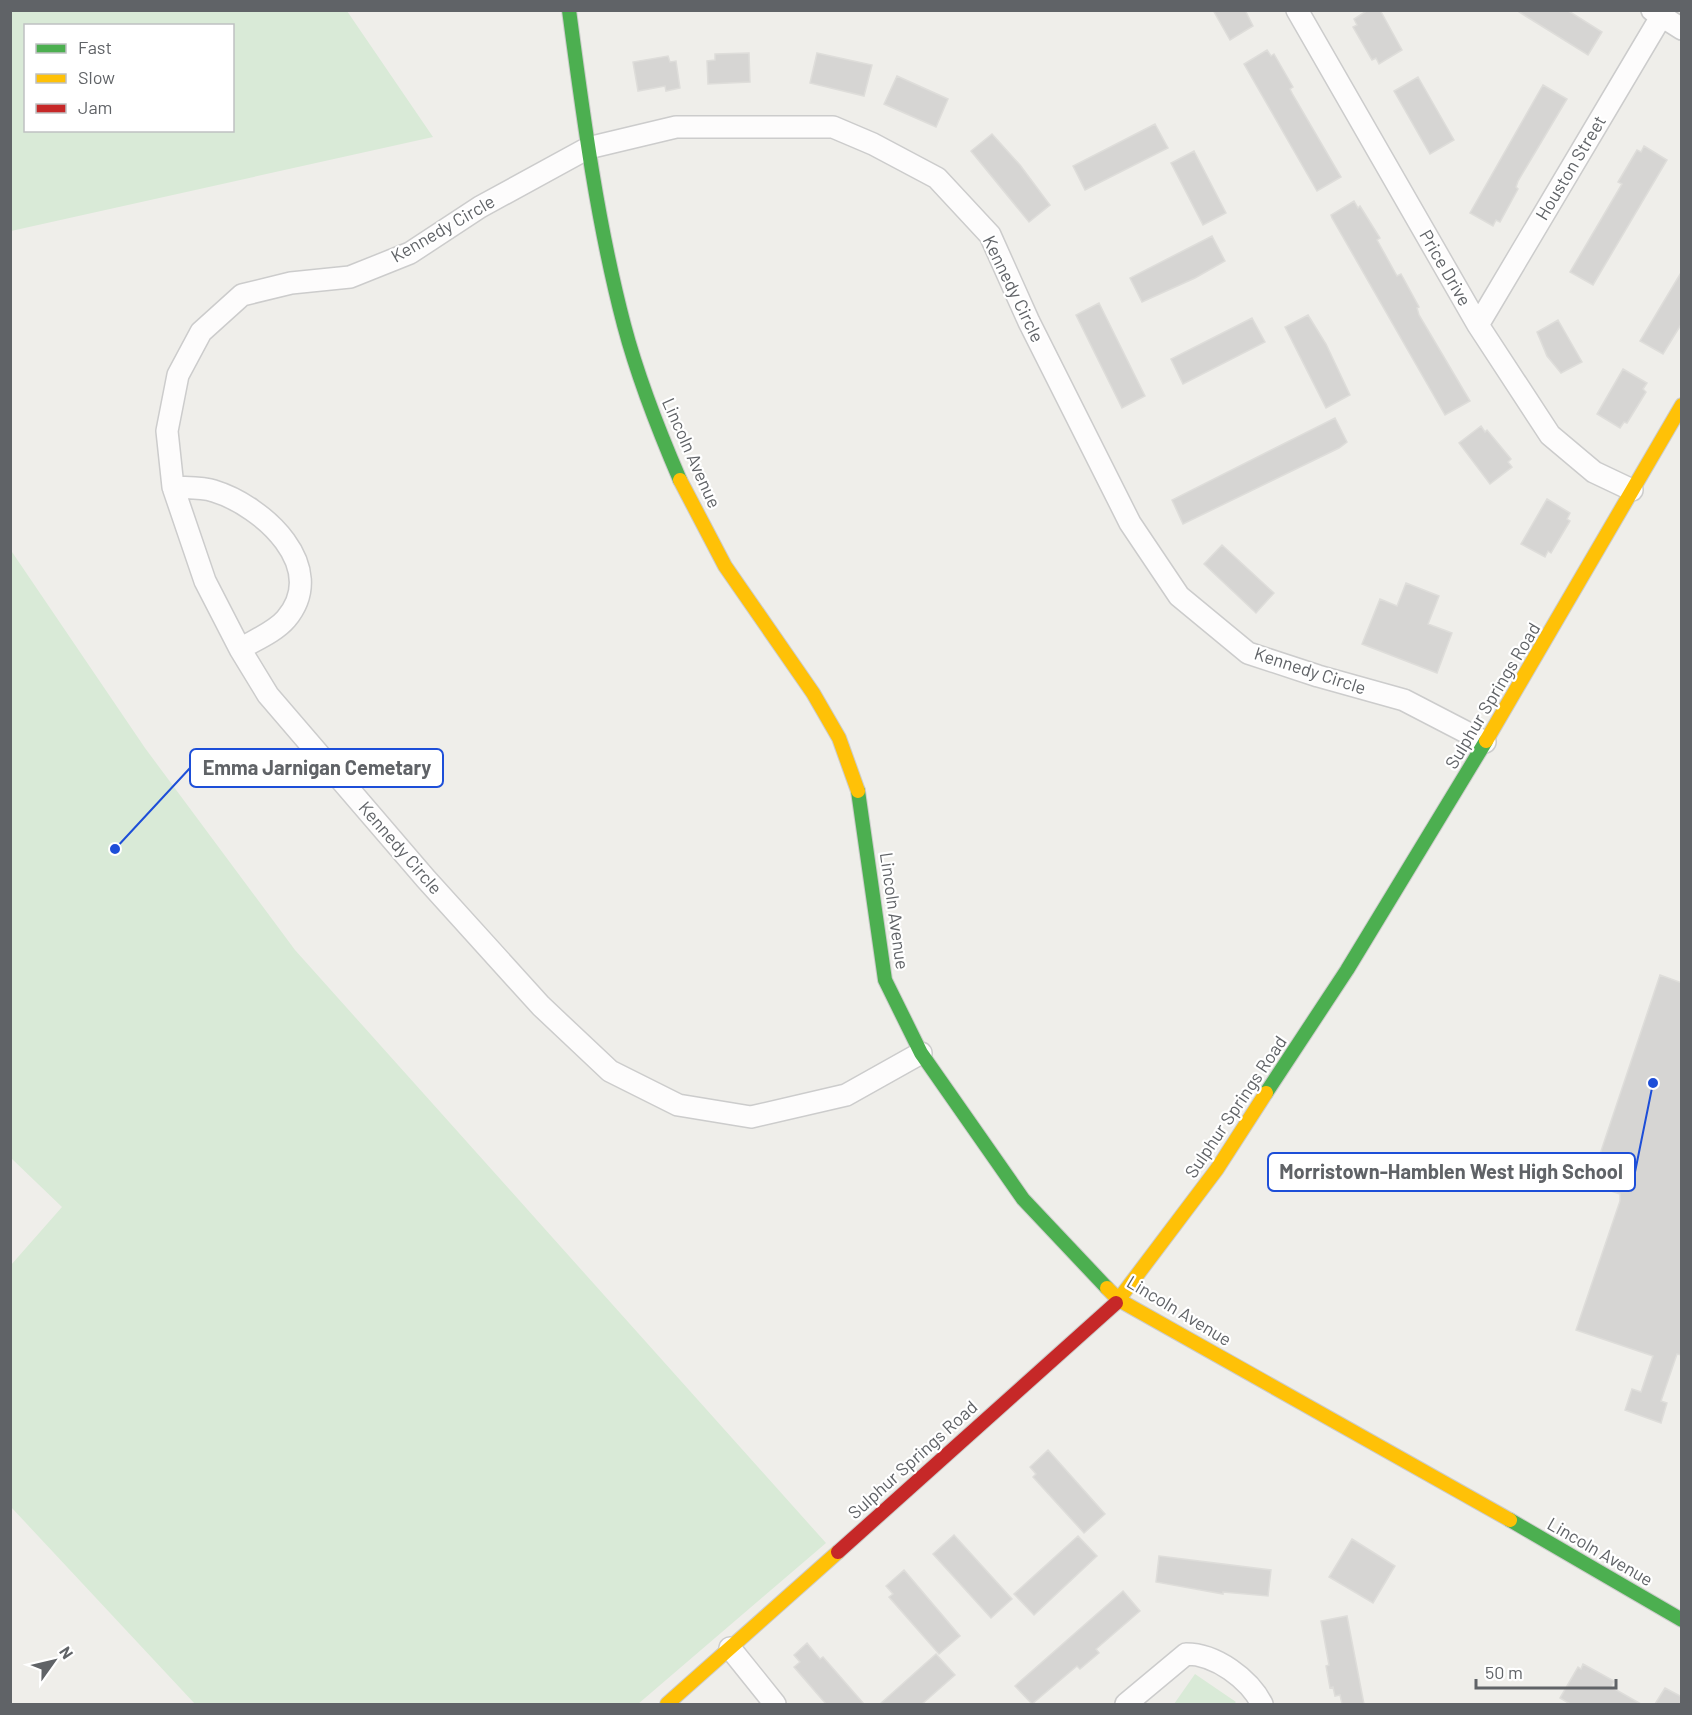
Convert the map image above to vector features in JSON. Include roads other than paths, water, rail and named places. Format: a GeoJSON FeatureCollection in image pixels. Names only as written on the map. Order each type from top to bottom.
{"type":"FeatureCollection","features":[{"type":"Feature","properties":{"kind":"street","name":"Lincoln Avenue"},"geometry":{"type":"LineString","coordinates":[[569,10],[588,148],[624,325],[653,417],[681,481],[725,566],[813,693],[839,738],[860,798],[885,980],[921,1053],[1023,1199],[1119,1300],[1464,1493],[1682,1620]]}},
{"type":"Feature","properties":{"kind":"street","name":"Price Drive"},"geometry":{"type":"LineString","coordinates":[[1297,10],[1478,325],[1550,435],[1594,472],[1632,490]]}},
{"type":"Feature","properties":{"kind":"street","name":"Houston Street"},"geometry":{"type":"LineString","coordinates":[[1478,325],[1660,13]]}},
{"type":"Feature","properties":{"kind":"street"},"geometry":{"type":"LineString","coordinates":[[1660,13],[1682,29]]}},
{"type":"Feature","properties":{"kind":"street","name":"Kennedy Circle"},"geometry":{"type":"LineString","coordinates":[[921,1053],[846,1095],[750,1117],[678,1105],[610,1071],[541,1006],[426,879],[268,695],[240,649],[205,581],[173,487],[167,431],[178,375],[201,332],[242,295],[291,283],[350,277],[410,253],[480,207],[588,148],[676,127],[833,127],[873,144],[937,178],[990,235],[1029,322],[1130,523],[1179,596],[1248,653],[1318,676],[1404,700],[1485,742]]}},
{"type":"Feature","properties":{"kind":"street","name":"Sulphur Springs Road"},"geometry":{"type":"LineString","coordinates":[[667,1704],[1119,1300],[1217,1169],[1347,970],[1547,640],[1682,405]]}},
{"type":"Feature","properties":{"kind":"street"},"geometry":{"type":"LineString","coordinates":[[173,487],[214,491],[259,514],[285,539],[300,571],[301,590],[285,620],[240,649]]}},
{"type":"Feature","properties":{"kind":"street"},"geometry":{"type":"LineString","coordinates":[[730,1648],[775,1704]]}},
{"type":"Feature","properties":{"kind":"street"},"geometry":{"type":"LineString","coordinates":[[1126,1704],[1186,1654],[1195,1654],[1236,1675],[1255,1691],[1262,1704]]}},
{"type":"Feature","properties":{"kind":"place","name":"Emma Jarnigan Cemetary"},"geometry":{"type":"Point","coordinates":[115,849]}},
{"type":"Feature","properties":{"kind":"place","name":"Morristown-Hamblen West High School"},"geometry":{"type":"Point","coordinates":[1653,1083]}}]}
